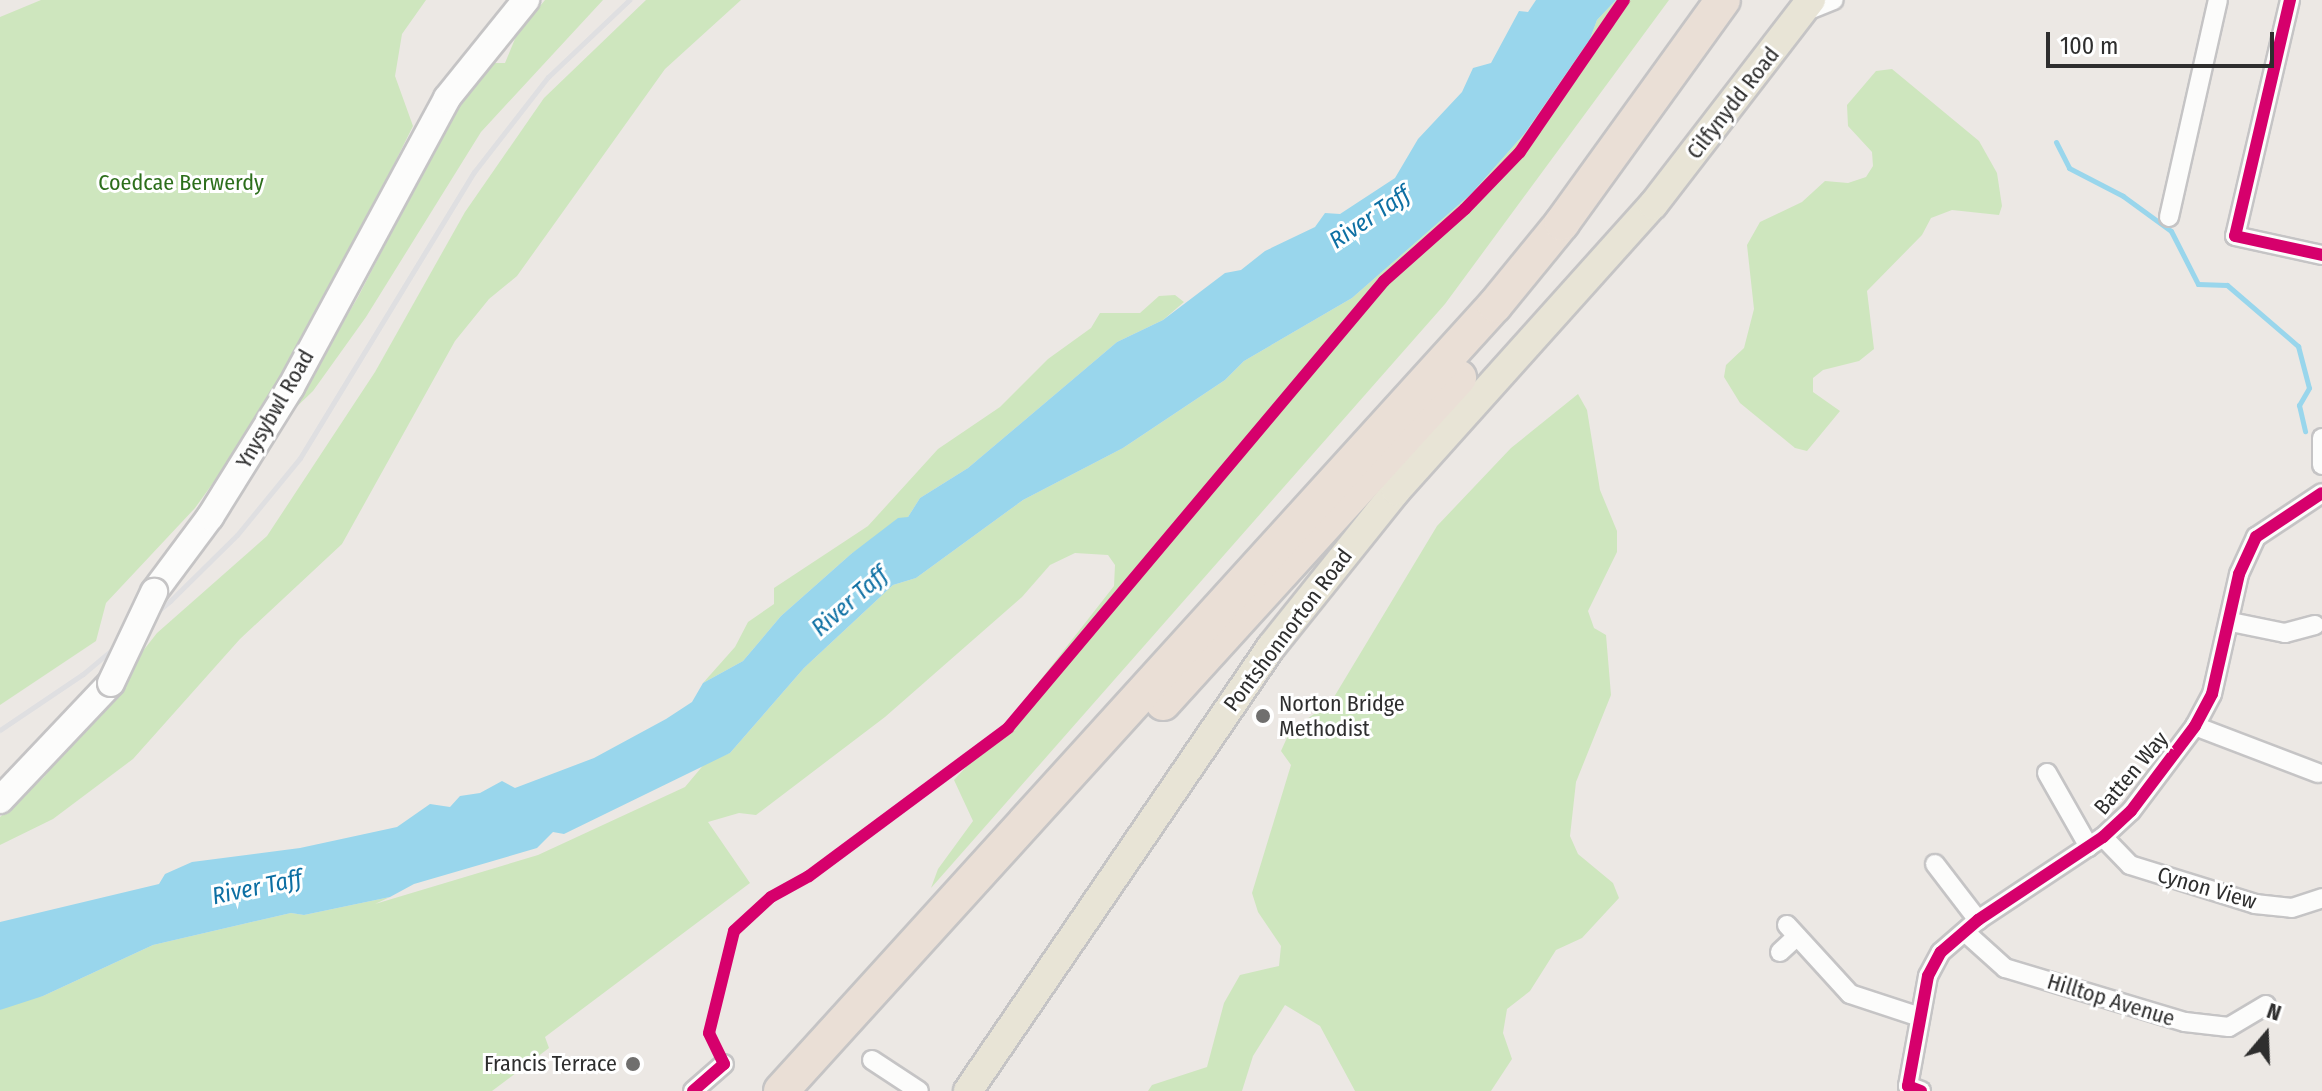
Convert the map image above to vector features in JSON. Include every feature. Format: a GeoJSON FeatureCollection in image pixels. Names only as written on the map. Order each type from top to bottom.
{"type":"FeatureCollection","features":[{"type":"Feature","properties":{"kind":"highway"},"geometry":{"type":"LineString","coordinates":[[781,1091],[1495,305],[1562,223],[1723,0]]}},
{"type":"Feature","properties":{"kind":"highway"},"geometry":{"type":"LineString","coordinates":[[807,1091],[1510,320],[1627,173],[1748,0]]}},
{"type":"Feature","properties":{"kind":"main road","name":"Ynysybwl Road"},"geometry":{"type":"LineString","coordinates":[[0,800],[111,683],[154,592],[210,517],[291,387],[447,98],[526,0]]}},
{"type":"Feature","properties":{"kind":"main road","name":"Cilfynydd Road"},"geometry":{"type":"LineString","coordinates":[[1653,205],[1808,6]]}},
{"type":"Feature","properties":{"kind":"main road","name":"Pontshonnorton Road"},"geometry":{"type":"LineString","coordinates":[[968,1091],[1271,647],[1396,491],[1653,205]]}},
{"type":"Feature","properties":{"kind":"street"},"geometry":{"type":"LineString","coordinates":[[1808,6],[1834,0]]}},
{"type":"Feature","properties":{"kind":"street"},"geometry":{"type":"LineString","coordinates":[[2169,217],[2218,0]]}},
{"type":"Feature","properties":{"kind":"street"},"geometry":{"type":"LineString","coordinates":[[2290,0],[2235,236],[2322,255]]}},
{"type":"Feature","properties":{"kind":"street"},"geometry":{"type":"LineString","coordinates":[[2322,438],[2322,465]]}},
{"type":"Feature","properties":{"kind":"street","name":"Batten Way"},"geometry":{"type":"LineString","coordinates":[[1914,1089],[1920,1017],[1934,964],[1972,926],[2096,842],[2131,811],[2195,726],[2212,694],[2231,622],[2239,574],[2256,537],[2322,493]]}},
{"type":"Feature","properties":{"kind":"street"},"geometry":{"type":"LineString","coordinates":[[2231,622],[2285,633],[2315,625]]}},
{"type":"Feature","properties":{"kind":"street"},"geometry":{"type":"LineString","coordinates":[[2195,726],[2318,773]]}},
{"type":"Feature","properties":{"kind":"street","name":"Cynon View"},"geometry":{"type":"LineString","coordinates":[[2047,773],[2096,842],[2130,865],[2255,904],[2292,908],[2322,898]]}},
{"type":"Feature","properties":{"kind":"street","name":"Hilltop Avenue"},"geometry":{"type":"LineString","coordinates":[[1935,864],[1972,926],[2005,968],[2185,1022],[2229,1027],[2266,1005]]}},
{"type":"Feature","properties":{"kind":"street"},"geometry":{"type":"LineString","coordinates":[[1780,952],[1792,931],[1850,994],[1920,1017]]}},
{"type":"Feature","properties":{"kind":"street"},"geometry":{"type":"LineString","coordinates":[[872,1060],[919,1091]]}},
{"type":"Feature","properties":{"kind":"street"},"geometry":{"type":"LineString","coordinates":[[693,1091],[724,1064]]}},
{"type":"Feature","properties":{"kind":"green space","name":"Coedcae Berwerdy"},"geometry":{"type":"Polygon","coordinates":[[[41,0],[426,0],[402,34],[395,76],[413,126],[285,383],[195,508],[106,603],[96,641],[0,705],[0,17],[41,0]]]}},
{"type":"Feature","properties":{"kind":"green space"},"geometry":{"type":"Polygon","coordinates":[[[545,0],[603,0],[481,132],[366,317],[313,391],[288,415],[358,297],[459,102],[491,63],[505,63],[517,34],[545,0]]]}},
{"type":"Feature","properties":{"kind":"green space"},"geometry":{"type":"Polygon","coordinates":[[[646,0],[741,0],[665,69],[517,276],[489,299],[455,341],[342,544],[240,639],[133,759],[53,819],[0,845],[0,817],[44,777],[157,633],[267,536],[375,372],[465,212],[544,98],[646,0]]]}},
{"type":"Feature","properties":{"kind":"green space"},"geometry":{"type":"Polygon","coordinates":[[[1616,0],[1669,0],[1445,304],[931,888],[938,869],[973,821],[954,780],[1006,724],[1114,586],[1115,565],[1108,555],[1075,553],[1050,565],[1022,597],[885,717],[756,815],[739,813],[708,822],[750,883],[545,1037],[549,1048],[492,1091],[0,1091],[0,1010],[15,1001],[43,996],[153,945],[291,913],[304,915],[390,897],[375,904],[538,855],[685,787],[706,762],[730,753],[804,668],[893,585],[916,578],[1023,500],[1123,448],[1225,380],[1244,361],[1352,298],[1471,194],[1525,133],[1590,39],[1597,20],[1616,0]]]}},
{"type":"Feature","properties":{"kind":"green space"},"geometry":{"type":"Polygon","coordinates":[[[1892,69],[1979,141],[1997,173],[2002,206],[1999,215],[1952,210],[1931,218],[1922,235],[1867,291],[1874,349],[1859,361],[1823,370],[1813,378],[1813,392],[1840,411],[1807,451],[1795,448],[1740,403],[1724,377],[1726,365],[1744,348],[1754,309],[1747,245],[1760,222],[1802,202],[1825,181],[1848,183],[1866,177],[1873,166],[1872,152],[1848,126],[1847,105],[1876,71],[1892,69]]]}},
{"type":"Feature","properties":{"kind":"green space"},"geometry":{"type":"Polygon","coordinates":[[[1175,295],[1184,302],[1163,320],[1117,342],[968,468],[920,498],[908,517],[851,554],[781,616],[743,661],[703,683],[735,647],[748,622],[774,604],[774,588],[868,526],[938,449],[1000,407],[1048,359],[1091,328],[1100,313],[1140,313],[1159,296],[1175,295]]]}},
{"type":"Feature","properties":{"kind":"green space"},"geometry":{"type":"Polygon","coordinates":[[[1578,394],[1587,410],[1600,490],[1617,531],[1617,552],[1588,611],[1594,628],[1606,635],[1611,695],[1576,782],[1570,836],[1578,854],[1613,883],[1619,898],[1582,938],[1556,950],[1530,991],[1507,1009],[1503,1033],[1512,1059],[1491,1091],[1355,1091],[1320,1026],[1285,1005],[1253,1056],[1242,1091],[1148,1091],[1152,1085],[1207,1067],[1224,1003],[1240,975],[1279,966],[1281,946],[1258,912],[1252,893],[1291,765],[1281,751],[1290,731],[1331,702],[1437,526],[1511,448],[1578,394]]]}},
{"type":"Feature","properties":{"kind":"water","name":"River Taff"},"geometry":{"type":"Polygon","coordinates":[[[1536,0],[1616,0],[1597,20],[1590,39],[1525,133],[1471,194],[1352,298],[1244,361],[1225,380],[1123,448],[1023,500],[916,578],[893,585],[804,668],[730,753],[564,834],[553,832],[537,848],[414,884],[390,897],[304,915],[291,913],[153,945],[43,996],[0,1010],[0,922],[159,884],[165,874],[192,862],[300,848],[397,827],[430,804],[450,807],[460,796],[480,793],[502,781],[515,788],[594,758],[692,702],[703,683],[743,661],[781,616],[851,554],[898,518],[908,517],[920,498],[968,468],[1117,342],[1163,320],[1225,273],[1241,270],[1265,251],[1315,227],[1325,213],[1340,214],[1395,178],[1418,139],[1462,92],[1473,68],[1491,63],[1519,11],[1528,12],[1536,0]]]}},
{"type":"Feature","properties":{"kind":"waterway"},"geometry":{"type":"LineString","coordinates":[[2056,142],[2069,168],[2123,196],[2171,231],[2198,284],[2227,285],[2298,346],[2309,388],[2299,405],[2305,431]]}},
{"type":"Feature","properties":{"kind":"railway"},"geometry":{"type":"LineString","coordinates":[[0,730],[83,674],[170,601],[237,535],[300,458],[474,172],[548,77],[629,0]]}},
{"type":"Feature","properties":{"kind":"cycle path"},"geometry":{"type":"LineString","coordinates":[[693,1091],[724,1064],[709,1033],[734,931],[771,897],[809,876],[1008,728],[1384,281],[1465,209],[1520,152],[1624,0]]}},
{"type":"Feature","properties":{"kind":"cycle path"},"geometry":{"type":"LineString","coordinates":[[2290,0],[2235,236],[2322,255]]}},
{"type":"Feature","properties":{"kind":"cycle path"},"geometry":{"type":"LineString","coordinates":[[1921,1091],[1908,1086],[1928,976],[1941,952],[1978,920],[2103,837],[2131,811],[2195,726],[2212,694],[2239,574],[2256,537],[2322,493]]}},
{"type":"Feature","properties":{"kind":"place","name":"Norton Bridge Methodist"},"geometry":{"type":"Point","coordinates":[1263,716]}},
{"type":"Feature","properties":{"kind":"place","name":"Francis Terrace"},"geometry":{"type":"Point","coordinates":[633,1064]}}]}
